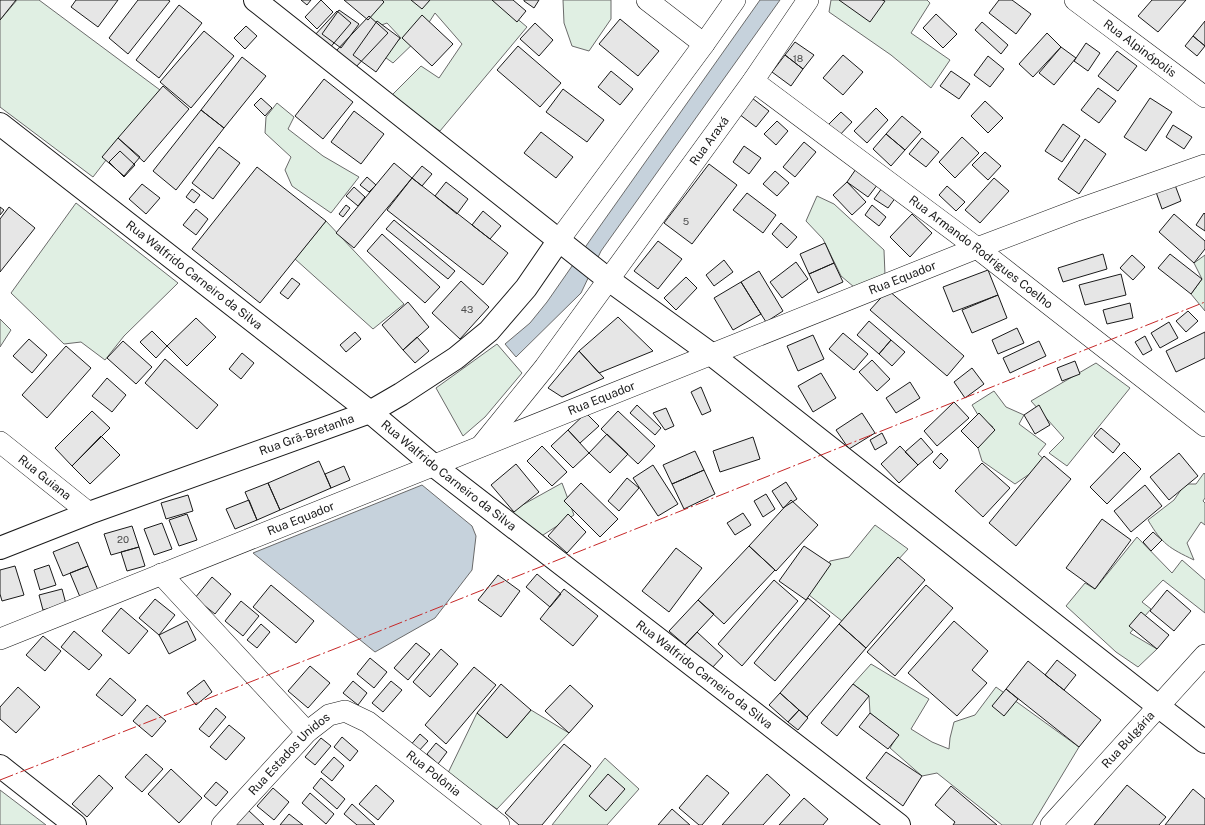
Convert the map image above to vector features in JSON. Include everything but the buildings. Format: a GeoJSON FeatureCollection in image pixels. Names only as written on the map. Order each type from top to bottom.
{"type":"FeatureCollection","features":[{"type":"Feature","properties":{"kind":"main road"},"geometry":{"type":"LineString","coordinates":[[255,0],[594,268],[712,354],[1205,742]]}},
{"type":"Feature","properties":{"kind":"main road","name":"Rua Walfrido Carneiro da Silva"},"geometry":{"type":"LineString","coordinates":[[0,124],[370,412],[433,465],[899,825]]}},
{"type":"Feature","properties":{"kind":"main road","name":"Rua Grã-Bretanha"},"geometry":{"type":"LineString","coordinates":[[0,548],[89,513],[370,412],[401,394],[456,358],[489,331],[526,288],[559,240]]}},
{"type":"Feature","properties":{"kind":"main road"},"geometry":{"type":"LineString","coordinates":[[0,766],[75,825]]}},
{"type":"Feature","properties":{"kind":"street"},"geometry":{"type":"LineString","coordinates":[[647,0],[704,44]]}},
{"type":"Feature","properties":{"kind":"street"},"geometry":{"type":"LineString","coordinates":[[559,240],[735,0]]}},
{"type":"Feature","properties":{"kind":"street","name":"Rua Araxá"},"geometry":{"type":"LineString","coordinates":[[594,268],[753,81],[808,0]]}},
{"type":"Feature","properties":{"kind":"street","name":"Rua Alpinópolis"},"geometry":{"type":"LineString","coordinates":[[1075,0],[1205,97]]}},
{"type":"Feature","properties":{"kind":"street","name":"Rua Armando Rodrigues Coelho"},"geometry":{"type":"LineString","coordinates":[[753,81],[977,248],[1205,426]]}},
{"type":"Feature","properties":{"kind":"street","name":"Rua Equador"},"geometry":{"type":"LineString","coordinates":[[0,638],[977,248],[1077,210],[1205,165]]}},
{"type":"Feature","properties":{"kind":"street"},"geometry":{"type":"LineString","coordinates":[[478,448],[546,367],[594,268]]}},
{"type":"Feature","properties":{"kind":"street","name":"Rua Guiana"},"geometry":{"type":"LineString","coordinates":[[0,442],[89,513]]}},
{"type":"Feature","properties":{"kind":"street"},"geometry":{"type":"LineString","coordinates":[[161,574],[307,732]]}},
{"type":"Feature","properties":{"kind":"street","name":"Rua Bulgária"},"geometry":{"type":"LineString","coordinates":[[1050,825],[1205,655]]}},
{"type":"Feature","properties":{"kind":"street","name":"Rua Estados Unidos"},"geometry":{"type":"LineString","coordinates":[[222,825],[307,732],[329,715],[345,711],[368,722]]}},
{"type":"Feature","properties":{"kind":"street","name":"Rua Polônia"},"geometry":{"type":"LineString","coordinates":[[368,722],[499,825]]}},
{"type":"Feature","properties":{"kind":"green space"},"geometry":{"type":"Polygon","coordinates":[[[17,0],[39,0],[160,90],[93,177],[0,107],[0,20],[17,0]]]}},
{"type":"Feature","properties":{"kind":"green space"},"geometry":{"type":"Polygon","coordinates":[[[380,0],[495,0],[527,27],[440,131],[389,98],[421,66],[439,78],[462,44],[435,13],[419,38],[393,63],[382,55],[401,38],[387,23],[376,27],[369,16],[380,0]]]}},
{"type":"Feature","properties":{"kind":"green space"},"geometry":{"type":"Polygon","coordinates":[[[563,0],[611,0],[611,19],[589,51],[572,46],[564,23],[563,0]]]}},
{"type":"Feature","properties":{"kind":"green space"},"geometry":{"type":"Polygon","coordinates":[[[831,0],[927,0],[930,3],[911,33],[950,60],[931,88],[891,55],[829,12],[831,0]]]}},
{"type":"Feature","properties":{"kind":"green space"},"geometry":{"type":"Polygon","coordinates":[[[277,103],[294,117],[288,129],[323,156],[359,177],[331,213],[292,186],[285,170],[291,157],[265,133],[266,117],[277,103]]]}},
{"type":"Feature","properties":{"kind":"green space"},"geometry":{"type":"Polygon","coordinates":[[[817,196],[834,204],[884,250],[885,275],[854,287],[841,276],[823,239],[806,221],[817,196]]]}},
{"type":"Feature","properties":{"kind":"green space"},"geometry":{"type":"Polygon","coordinates":[[[76,203],[178,283],[124,336],[105,360],[81,342],[64,344],[11,293],[76,203]]]}},
{"type":"Feature","properties":{"kind":"green space"},"geometry":{"type":"Polygon","coordinates":[[[326,221],[404,304],[373,329],[295,259],[326,221]]]}},
{"type":"Feature","properties":{"kind":"green space"},"geometry":{"type":"Polygon","coordinates":[[[1205,255],[1205,311],[1191,294],[1202,279],[1194,263],[1205,255]]]}},
{"type":"Feature","properties":{"kind":"green space"},"geometry":{"type":"Polygon","coordinates":[[[0,319],[11,330],[0,347],[0,319]]]}},
{"type":"Feature","properties":{"kind":"green space"},"geometry":{"type":"Polygon","coordinates":[[[497,344],[522,373],[485,417],[463,436],[436,388],[497,344]]]}},
{"type":"Feature","properties":{"kind":"green space"},"geometry":{"type":"Polygon","coordinates":[[[1096,363],[1130,388],[1067,466],[1049,453],[1064,438],[1031,401],[1096,363]]]}},
{"type":"Feature","properties":{"kind":"green space"},"geometry":{"type":"Polygon","coordinates":[[[994,391],[1006,407],[1024,415],[1019,424],[1046,444],[1038,454],[1047,462],[1015,484],[982,461],[978,448],[993,427],[978,415],[972,405],[994,391]]]}},
{"type":"Feature","properties":{"kind":"green space"},"geometry":{"type":"Polygon","coordinates":[[[1204,473],[1205,498],[1203,501],[1205,503],[1205,525],[1201,522],[1187,543],[1194,560],[1178,552],[1162,540],[1148,520],[1174,500],[1185,484],[1196,484],[1204,473]]]}},
{"type":"Feature","properties":{"kind":"green space"},"geometry":{"type":"Polygon","coordinates":[[[562,483],[574,515],[540,537],[508,513],[562,483]]]}},
{"type":"Feature","properties":{"kind":"green space"},"geometry":{"type":"Polygon","coordinates":[[[875,525],[908,549],[842,621],[809,595],[830,561],[849,557],[875,525]]]}},
{"type":"Feature","properties":{"kind":"green space"},"geometry":{"type":"Polygon","coordinates":[[[1137,537],[1172,573],[1182,560],[1205,580],[1205,613],[1163,580],[1142,602],[1151,609],[1130,633],[1157,649],[1138,667],[1116,652],[1066,606],[1085,583],[1095,589],[1137,537]]]}},
{"type":"Feature","properties":{"kind":"green space"},"geometry":{"type":"Polygon","coordinates":[[[871,664],[929,699],[911,729],[932,742],[949,749],[954,722],[975,715],[996,687],[1079,747],[1032,825],[1002,825],[937,773],[922,776],[890,748],[898,735],[870,713],[869,696],[853,684],[871,664]]]}},
{"type":"Feature","properties":{"kind":"green space"},"geometry":{"type":"Polygon","coordinates":[[[531,710],[569,733],[497,809],[447,775],[477,713],[507,738],[531,710]]]}},
{"type":"Feature","properties":{"kind":"green space"},"geometry":{"type":"Polygon","coordinates":[[[605,758],[639,789],[607,825],[552,825],[605,758]]]}},
{"type":"Feature","properties":{"kind":"green space"},"geometry":{"type":"Polygon","coordinates":[[[0,790],[46,825],[0,825],[0,790]]]}},
{"type":"Feature","properties":{"kind":"shaded area"},"geometry":{"type":"Polygon","coordinates":[[[760,0],[780,0],[601,251],[581,293],[516,357],[505,344],[530,323],[547,302],[760,0]]]}},
{"type":"Feature","properties":{"kind":"shaded area"},"geometry":{"type":"Polygon","coordinates":[[[422,485],[472,526],[476,536],[472,570],[435,618],[375,652],[253,553],[422,485]]]}},
{"type":"Feature","properties":{"kind":"power"},"geometry":{"type":"LineString","coordinates":[[0,780],[342,646],[1205,302]]}}]}
